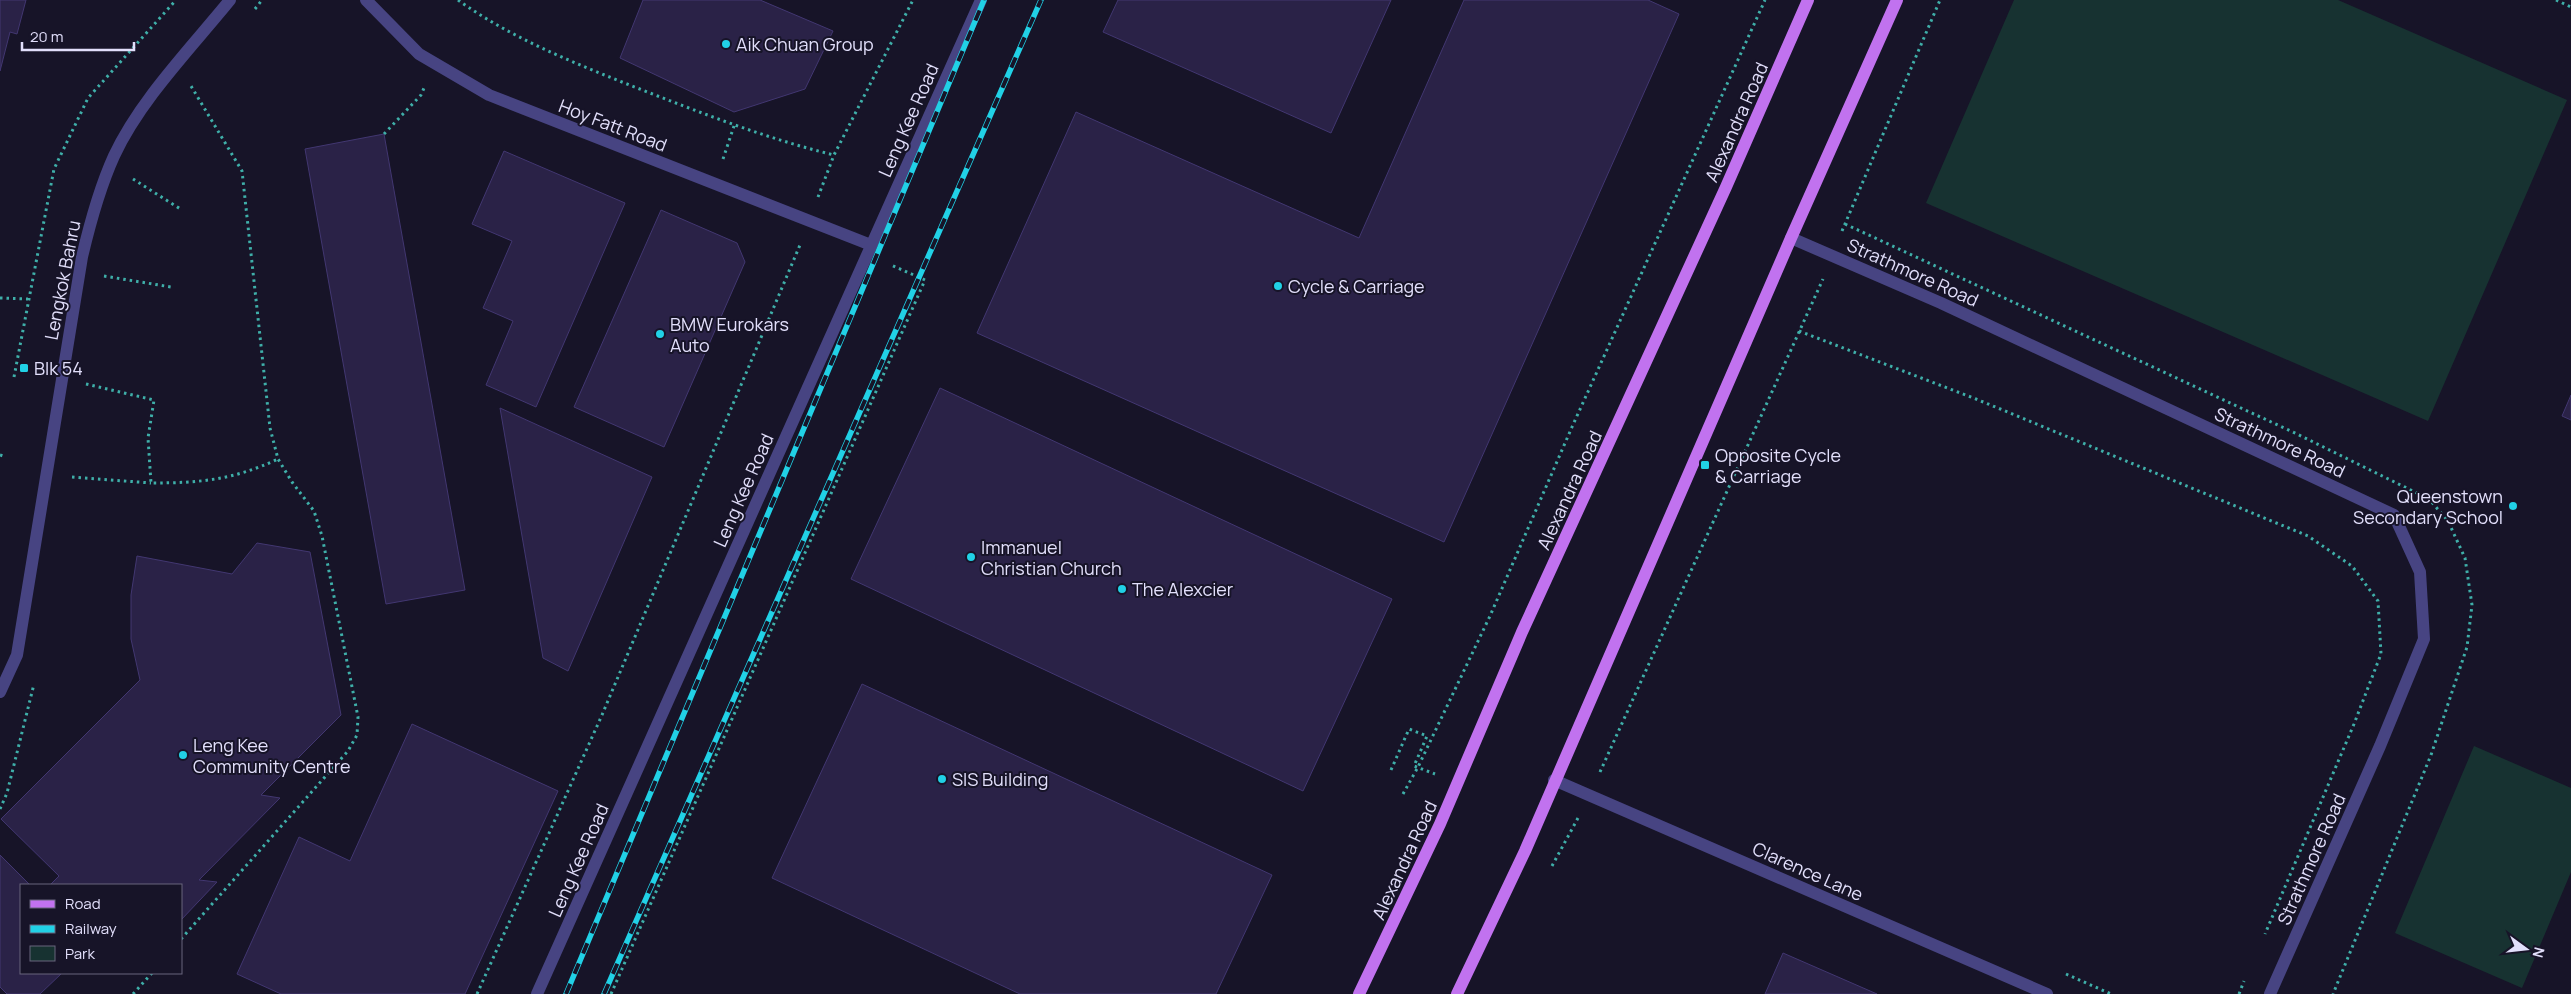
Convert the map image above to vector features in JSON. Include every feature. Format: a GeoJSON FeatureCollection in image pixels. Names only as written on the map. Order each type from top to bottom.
{"type":"FeatureCollection","features":[{"type":"Feature","properties":{"kind":"main road","name":"Alexandra Road"},"geometry":{"type":"LineString","coordinates":[[1360,994],[1440,824],[1522,632],[1714,214],[1808,0]]}},
{"type":"Feature","properties":{"kind":"main road"},"geometry":{"type":"LineString","coordinates":[[1457,994],[1524,852],[1791,238],[1897,0]]}},
{"type":"Feature","properties":{"kind":"street","name":"Lengkok Bahru"},"geometry":{"type":"LineString","coordinates":[[0,692],[18,655],[82,257],[96,201],[115,154],[142,110],[230,0]]}},
{"type":"Feature","properties":{"kind":"street","name":"Hoy Fatt Road"},"geometry":{"type":"LineString","coordinates":[[366,0],[419,54],[468,84],[535,114],[871,245]]}},
{"type":"Feature","properties":{"kind":"street","name":"Leng Kee Road"},"geometry":{"type":"LineString","coordinates":[[537,994],[980,0]]}},
{"type":"Feature","properties":{"kind":"street","name":"Strathmore Road"},"geometry":{"type":"LineString","coordinates":[[1791,238],[1941,303],[2394,515],[2420,572],[2424,639],[2380,746],[2270,994]]}},
{"type":"Feature","properties":{"kind":"street","name":"Clarence Lane"},"geometry":{"type":"LineString","coordinates":[[1554,780],[2047,994]]}},
{"type":"Feature","properties":{"kind":"path"},"geometry":{"type":"LineString","coordinates":[[14,377],[54,169],[88,98],[176,0]]}},
{"type":"Feature","properties":{"kind":"path"},"geometry":{"type":"LineString","coordinates":[[250,14],[262,0]]}},
{"type":"Feature","properties":{"kind":"path"},"geometry":{"type":"LineString","coordinates":[[458,0],[483,18],[561,57],[734,126],[834,155]]}},
{"type":"Feature","properties":{"kind":"path"},"geometry":{"type":"LineString","coordinates":[[477,994],[602,714],[809,220],[834,155],[913,0]]}},
{"type":"Feature","properties":{"kind":"path"},"geometry":{"type":"LineString","coordinates":[[1403,794],[1428,747],[1490,616],[1572,427],[1765,0]]}},
{"type":"Feature","properties":{"kind":"path"},"geometry":{"type":"LineString","coordinates":[[1552,866],[1590,795],[1833,256],[1940,0]]}},
{"type":"Feature","properties":{"kind":"path"},"geometry":{"type":"LineString","coordinates":[[2556,0],[2571,6]]}},
{"type":"Feature","properties":{"kind":"path"},"geometry":{"type":"LineString","coordinates":[[185,91],[197,78]]}},
{"type":"Feature","properties":{"kind":"path"},"geometry":{"type":"LineString","coordinates":[[182,938],[348,751],[357,735],[358,717],[322,536],[314,511],[278,458],[270,428],[242,171],[191,85]]}},
{"type":"Feature","properties":{"kind":"path"},"geometry":{"type":"LineString","coordinates":[[384,134],[421,95]]}},
{"type":"Feature","properties":{"kind":"path"},"geometry":{"type":"LineString","coordinates":[[714,184],[734,126]]}},
{"type":"Feature","properties":{"kind":"path"},"geometry":{"type":"LineString","coordinates":[[130,188],[135,173]]}},
{"type":"Feature","properties":{"kind":"path"},"geometry":{"type":"LineString","coordinates":[[133,179],[182,210]]}},
{"type":"Feature","properties":{"kind":"path"},"geometry":{"type":"LineString","coordinates":[[1845,224],[2297,434],[2428,499],[2448,521],[2466,558],[2472,605],[2467,647],[2431,755],[2332,994]]}},
{"type":"Feature","properties":{"kind":"path"},"geometry":{"type":"LineString","coordinates":[[611,994],[925,280],[886,263]]}},
{"type":"Feature","properties":{"kind":"path"},"geometry":{"type":"LineString","coordinates":[[101,276],[104,267]]}},
{"type":"Feature","properties":{"kind":"path"},"geometry":{"type":"LineString","coordinates":[[108,277],[171,286]]}},
{"type":"Feature","properties":{"kind":"path"},"geometry":{"type":"LineString","coordinates":[[0,298],[28,299]]}},
{"type":"Feature","properties":{"kind":"path"},"geometry":{"type":"LineString","coordinates":[[1799,331],[1976,399],[2308,536],[2352,566],[2378,600],[2381,654],[2354,724],[2265,935]]}},
{"type":"Feature","properties":{"kind":"path"},"geometry":{"type":"LineString","coordinates":[[83,394],[86,374]]}},
{"type":"Feature","properties":{"kind":"path"},"geometry":{"type":"LineString","coordinates":[[89,385],[154,400],[148,438],[151,483]]}},
{"type":"Feature","properties":{"kind":"path"},"geometry":{"type":"LineString","coordinates":[[72,477],[151,483],[185,483],[219,479],[250,472],[278,458]]}},
{"type":"Feature","properties":{"kind":"path"},"geometry":{"type":"LineString","coordinates":[[70,486],[73,468]]}},
{"type":"Feature","properties":{"kind":"path"},"geometry":{"type":"LineString","coordinates":[[0,809],[7,794],[36,676]]}},
{"type":"Feature","properties":{"kind":"path"},"geometry":{"type":"LineString","coordinates":[[1391,770],[1409,729],[1427,736],[1414,766]]}},
{"type":"Feature","properties":{"kind":"path"},"geometry":{"type":"LineString","coordinates":[[133,994],[151,974]]}},
{"type":"Feature","properties":{"kind":"path"},"geometry":{"type":"LineString","coordinates":[[2238,994],[2246,978]]}},
{"type":"Feature","properties":{"kind":"green space"},"geometry":{"type":"Polygon","coordinates":[[[2014,0],[2338,0],[2567,100],[2428,421],[1926,203],[2014,0]]]}},
{"type":"Feature","properties":{"kind":"green space"},"geometry":{"type":"Polygon","coordinates":[[[2474,746],[2571,788],[2571,872],[2522,988],[2395,933],[2474,746]]]}},
{"type":"Feature","properties":{"kind":"building"},"geometry":{"type":"Polygon","coordinates":[[[0,0],[26,0],[17,34],[10,32],[0,71],[0,0]]]}},
{"type":"Feature","properties":{"kind":"building","name":"Aik Chuan Group"},"geometry":{"type":"Polygon","coordinates":[[[643,0],[760,0],[833,31],[805,89],[734,112],[620,58],[643,0]]]}},
{"type":"Feature","properties":{"kind":"building"},"geometry":{"type":"Polygon","coordinates":[[[1118,0],[1391,0],[1331,133],[1103,32],[1118,0]]]}},
{"type":"Feature","properties":{"kind":"building","name":"Cycle & Carriage"},"geometry":{"type":"Polygon","coordinates":[[[1464,0],[1648,0],[1679,14],[1444,542],[977,333],[1076,112],[1359,238],[1464,0]]]}},
{"type":"Feature","properties":{"kind":"building"},"geometry":{"type":"Polygon","coordinates":[[[384,134],[465,590],[386,604],[305,149],[384,134]]]}},
{"type":"Feature","properties":{"kind":"building"},"geometry":{"type":"Polygon","coordinates":[[[504,151],[625,203],[536,407],[486,385],[513,321],[483,308],[512,241],[472,224],[504,151]]]}},
{"type":"Feature","properties":{"kind":"building","name":"BMW Eurokars Auto"},"geometry":{"type":"Polygon","coordinates":[[[661,210],[737,243],[745,262],[664,447],[574,407],[661,210]]]}},
{"type":"Feature","properties":{"kind":"building","name":"The Alexcier"},"geometry":{"type":"Polygon","coordinates":[[[940,388],[1392,599],[1303,791],[851,579],[940,388]]]}},
{"type":"Feature","properties":{"kind":"building"},"geometry":{"type":"Polygon","coordinates":[[[2571,395],[2571,420],[2562,416],[2571,395]]]}},
{"type":"Feature","properties":{"kind":"building"},"geometry":{"type":"Polygon","coordinates":[[[500,408],[652,477],[568,671],[543,658],[500,408]]]}},
{"type":"Feature","properties":{"kind":"building","name":"Leng Kee Community Centre"},"geometry":{"type":"Polygon","coordinates":[[[257,543],[310,552],[341,715],[261,795],[280,798],[199,880],[217,882],[182,919],[182,884],[51,884],[59,876],[1,819],[140,680],[131,639],[131,595],[137,556],[232,574],[257,543]]]}},
{"type":"Feature","properties":{"kind":"building","name":"SIS Building"},"geometry":{"type":"Polygon","coordinates":[[[862,684],[1272,875],[1216,994],[1020,994],[772,878],[862,684]]]}},
{"type":"Feature","properties":{"kind":"building"},"geometry":{"type":"Polygon","coordinates":[[[412,724],[558,791],[465,994],[281,994],[237,974],[299,837],[350,861],[412,724]]]}},
{"type":"Feature","properties":{"kind":"building"},"geometry":{"type":"Polygon","coordinates":[[[0,855],[29,884],[20,884],[20,974],[61,974],[40,994],[7,994],[0,987],[0,855]]]}},
{"type":"Feature","properties":{"kind":"building"},"geometry":{"type":"Polygon","coordinates":[[[1783,953],[1877,994],[1765,994],[1783,953]]]}},
{"type":"Feature","properties":{"kind":"railway"},"geometry":{"type":"LineString","coordinates":[[566,994],[984,0]]}},
{"type":"Feature","properties":{"kind":"railway"},"geometry":{"type":"LineString","coordinates":[[604,994],[1041,0]]}},
{"type":"Feature","properties":{"kind":"place","name":"Aik Chuan Group"},"geometry":{"type":"Point","coordinates":[726,44]}},
{"type":"Feature","properties":{"kind":"place","name":"Cycle & Carriage"},"geometry":{"type":"Point","coordinates":[1278,286]}},
{"type":"Feature","properties":{"kind":"place","name":"BMW Eurokars Auto"},"geometry":{"type":"Point","coordinates":[660,334]}},
{"type":"Feature","properties":{"kind":"place","name":"Blk 54"},"geometry":{"type":"Point","coordinates":[24,368]}},
{"type":"Feature","properties":{"kind":"place","name":"Opposite Cycle & Carriage"},"geometry":{"type":"Point","coordinates":[1705,465]}},
{"type":"Feature","properties":{"kind":"place","name":"Queenstown Secondary School"},"geometry":{"type":"Point","coordinates":[2513,506]}},
{"type":"Feature","properties":{"kind":"place","name":"Immanuel Christian Church"},"geometry":{"type":"Point","coordinates":[971,557]}},
{"type":"Feature","properties":{"kind":"place","name":"The Alexcier"},"geometry":{"type":"Point","coordinates":[1122,589]}},
{"type":"Feature","properties":{"kind":"place","name":"Leng Kee Community Centre"},"geometry":{"type":"Point","coordinates":[183,755]}},
{"type":"Feature","properties":{"kind":"place","name":"SIS Building"},"geometry":{"type":"Point","coordinates":[942,779]}}]}
